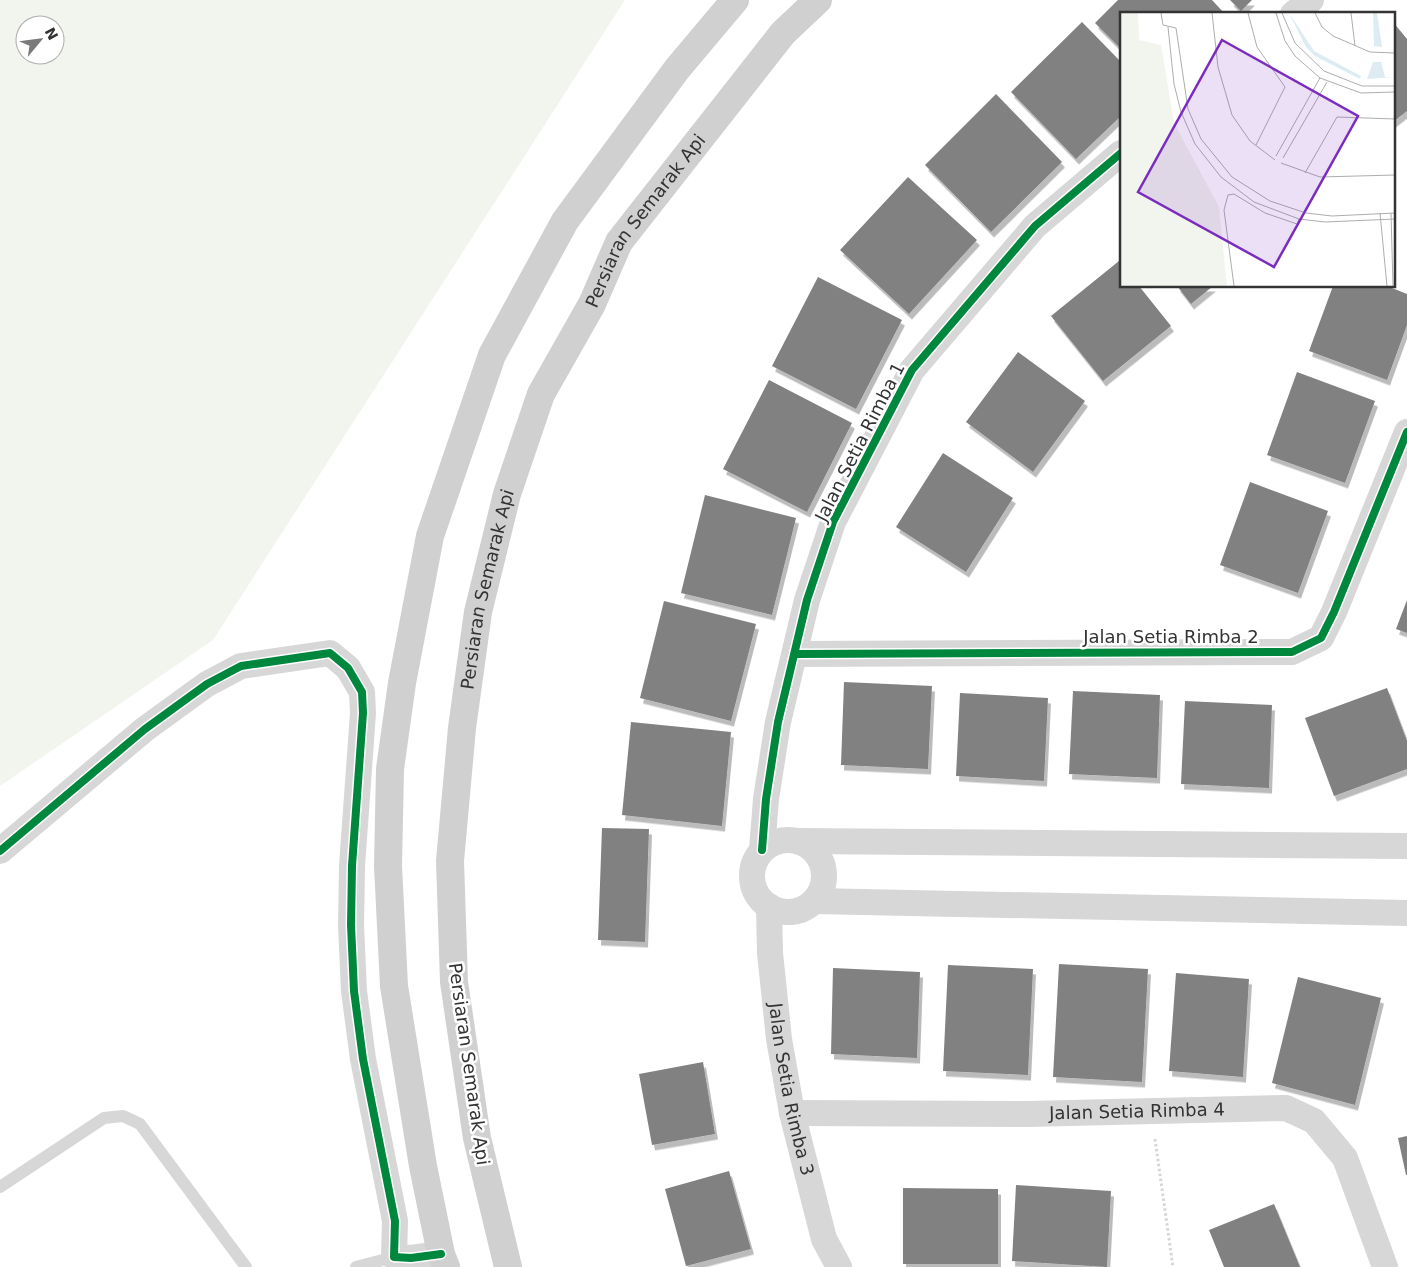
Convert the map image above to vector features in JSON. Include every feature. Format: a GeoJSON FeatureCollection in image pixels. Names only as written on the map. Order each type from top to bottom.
{"type":"FeatureCollection","features":[{"type":"Feature","properties":{"kind":"main road"},"geometry":{"type":"LineString","coordinates":[[443,1260],[423,1166],[394,986],[388,866],[390,769],[402,683],[430,536],[492,355],[565,222],[677,69],[736,0]]}},
{"type":"Feature","properties":{"kind":"main road","name":"Persiaran Semarak Api"},"geometry":{"type":"LineString","coordinates":[[508,1267],[476,1138],[454,982],[450,861],[462,728],[478,612],[507,494],[541,394],[592,304],[619,242],[783,33],[818,0]]}},
{"type":"Feature","properties":{"kind":"street"},"geometry":{"type":"LineString","coordinates":[[1296,12],[1311,0]]}},
{"type":"Feature","properties":{"kind":"street","name":"Jalan Setia Rimba 1"},"geometry":{"type":"LineString","coordinates":[[762,850],[766,799],[777,732],[808,600],[833,522],[912,370],[1035,226],[1120,154]]}},
{"type":"Feature","properties":{"kind":"street","name":"Jalan Setia Rimba 2"},"geometry":{"type":"LineString","coordinates":[[796,654],[1292,652],[1321,638],[1334,612],[1407,432]]}},
{"type":"Feature","properties":{"kind":"street"},"geometry":{"type":"LineString","coordinates":[[0,852],[145,729],[207,684],[241,666],[330,653],[348,668],[362,692],[352,866],[351,925],[354,991],[363,1059],[395,1220],[394,1257],[443,1260]]}},
{"type":"Feature","properties":{"kind":"street"},"geometry":{"type":"LineString","coordinates":[[797,841],[811,848],[820,859],[824,874],[822,888],[814,901],[804,908],[792,912],[780,911],[769,906],[758,894],[752,879],[756,859],[762,850],[779,841],[797,841],[1407,846]]}},
{"type":"Feature","properties":{"kind":"street"},"geometry":{"type":"LineString","coordinates":[[814,901],[1407,913]]}},
{"type":"Feature","properties":{"kind":"street","name":"Jalan Setia Rimba 3"},"geometry":{"type":"LineString","coordinates":[[769,906],[770,953],[779,1039],[792,1113],[824,1239],[839,1267]]}},
{"type":"Feature","properties":{"kind":"street","name":"Jalan Setia Rimba 4"},"geometry":{"type":"LineString","coordinates":[[792,1113],[1027,1114],[1286,1108],[1314,1121],[1345,1158],[1386,1267]]}},
{"type":"Feature","properties":{"kind":"lane"},"geometry":{"type":"LineString","coordinates":[[0,1187],[104,1118],[123,1116],[140,1124],[246,1267]]}},
{"type":"Feature","properties":{"kind":"lane"},"geometry":{"type":"LineString","coordinates":[[356,1267],[394,1257]]}},
{"type":"Feature","properties":{"kind":"path"},"geometry":{"type":"LineString","coordinates":[[1152,1111],[1173,1267]]}},
{"type":"Feature","properties":{"kind":"shaded area"},"geometry":{"type":"Polygon","coordinates":[[[0,0],[625,0],[213,640],[0,786],[0,0]]]}},
{"type":"Feature","properties":{"kind":"building"},"geometry":{"type":"Polygon","coordinates":[[[1118,0],[1212,0],[1223,12],[1120,12],[1120,48],[1095,23],[1118,0]]]}},
{"type":"Feature","properties":{"kind":"building"},"geometry":{"type":"Polygon","coordinates":[[[1230,0],[1252,0],[1241,11],[1230,0]]]}},
{"type":"Feature","properties":{"kind":"building"},"geometry":{"type":"Polygon","coordinates":[[[1082,22],[1120,61],[1120,117],[1076,159],[1011,92],[1082,22]]]}},
{"type":"Feature","properties":{"kind":"building"},"geometry":{"type":"Polygon","coordinates":[[[1394,23],[1407,39],[1407,111],[1394,121],[1394,23]]]}},
{"type":"Feature","properties":{"kind":"building"},"geometry":{"type":"Polygon","coordinates":[[[996,94],[1062,162],[991,232],[925,165],[996,94]]]}},
{"type":"Feature","properties":{"kind":"building"},"geometry":{"type":"Polygon","coordinates":[[[908,177],[977,240],[909,314],[840,250],[908,177]]]}},
{"type":"Feature","properties":{"kind":"building"},"geometry":{"type":"Polygon","coordinates":[[[1119,261],[1120,288],[1141,288],[1171,326],[1103,381],[1051,316],[1119,261]]]}},
{"type":"Feature","properties":{"kind":"building"},"geometry":{"type":"Polygon","coordinates":[[[818,277],[902,320],[856,409],[772,366],[818,277]]]}},
{"type":"Feature","properties":{"kind":"building"},"geometry":{"type":"Polygon","coordinates":[[[1179,288],[1211,288],[1191,304],[1179,288]]]}},
{"type":"Feature","properties":{"kind":"building"},"geometry":{"type":"Polygon","coordinates":[[[1332,288],[1392,288],[1407,294],[1407,325],[1387,380],[1309,351],[1332,288]]]}},
{"type":"Feature","properties":{"kind":"building"},"geometry":{"type":"Polygon","coordinates":[[[1018,352],[1085,401],[1033,472],[966,422],[1018,352]]]}},
{"type":"Feature","properties":{"kind":"building"},"geometry":{"type":"Polygon","coordinates":[[[1297,372],[1375,401],[1345,483],[1267,455],[1297,372]]]}},
{"type":"Feature","properties":{"kind":"building"},"geometry":{"type":"Polygon","coordinates":[[[769,380],[852,423],[807,512],[723,469],[769,380]]]}},
{"type":"Feature","properties":{"kind":"building"},"geometry":{"type":"Polygon","coordinates":[[[943,453],[1013,498],[966,572],[896,527],[943,453]]]}},
{"type":"Feature","properties":{"kind":"building"},"geometry":{"type":"Polygon","coordinates":[[[1250,482],[1328,511],[1298,593],[1220,565],[1250,482]]]}},
{"type":"Feature","properties":{"kind":"building"},"geometry":{"type":"Polygon","coordinates":[[[705,495],[796,518],[772,615],[681,593],[705,495]]]}},
{"type":"Feature","properties":{"kind":"building"},"geometry":{"type":"Polygon","coordinates":[[[1407,600],[1407,633],[1396,629],[1407,600]]]}},
{"type":"Feature","properties":{"kind":"building"},"geometry":{"type":"Polygon","coordinates":[[[664,601],[756,624],[731,721],[640,698],[664,601]]]}},
{"type":"Feature","properties":{"kind":"building"},"geometry":{"type":"Polygon","coordinates":[[[844,682],[932,686],[928,769],[841,765],[844,682]]]}},
{"type":"Feature","properties":{"kind":"building"},"geometry":{"type":"Polygon","coordinates":[[[1387,688],[1407,741],[1407,769],[1334,796],[1305,718],[1387,688]]]}},
{"type":"Feature","properties":{"kind":"building"},"geometry":{"type":"Polygon","coordinates":[[[1073,691],[1160,695],[1157,778],[1069,774],[1073,691]]]}},
{"type":"Feature","properties":{"kind":"building"},"geometry":{"type":"Polygon","coordinates":[[[960,693],[1048,698],[1044,781],[956,776],[960,693]]]}},
{"type":"Feature","properties":{"kind":"building"},"geometry":{"type":"Polygon","coordinates":[[[1185,701],[1272,705],[1269,788],[1181,784],[1185,701]]]}},
{"type":"Feature","properties":{"kind":"building"},"geometry":{"type":"Polygon","coordinates":[[[631,722],[731,732],[722,826],[622,815],[631,722]]]}},
{"type":"Feature","properties":{"kind":"building"},"geometry":{"type":"Polygon","coordinates":[[[602,828],[649,829],[645,942],[598,940],[602,828]]]}},
{"type":"Feature","properties":{"kind":"building"},"geometry":{"type":"Polygon","coordinates":[[[1059,964],[1148,969],[1142,1082],[1053,1077],[1059,964]]]}},
{"type":"Feature","properties":{"kind":"building"},"geometry":{"type":"Polygon","coordinates":[[[948,965],[1033,969],[1028,1075],[943,1071],[948,965]]]}},
{"type":"Feature","properties":{"kind":"building"},"geometry":{"type":"Polygon","coordinates":[[[833,968],[920,972],[917,1058],[831,1054],[833,968]]]}},
{"type":"Feature","properties":{"kind":"building"},"geometry":{"type":"Polygon","coordinates":[[[1176,973],[1249,979],[1243,1077],[1169,1071],[1176,973]]]}},
{"type":"Feature","properties":{"kind":"building"},"geometry":{"type":"Polygon","coordinates":[[[1298,977],[1381,998],[1355,1105],[1272,1083],[1298,977]]]}},
{"type":"Feature","properties":{"kind":"building"},"geometry":{"type":"Polygon","coordinates":[[[703,1062],[715,1134],[652,1145],[639,1074],[703,1062]]]}},
{"type":"Feature","properties":{"kind":"building"},"geometry":{"type":"Polygon","coordinates":[[[1407,1136],[1407,1175],[1406,1175],[1398,1138],[1407,1136]]]}},
{"type":"Feature","properties":{"kind":"building"},"geometry":{"type":"Polygon","coordinates":[[[729,1171],[751,1249],[686,1266],[665,1189],[729,1171]]]}},
{"type":"Feature","properties":{"kind":"building"},"geometry":{"type":"Polygon","coordinates":[[[1016,1185],[1111,1191],[1107,1267],[1012,1261],[1016,1185]]]}},
{"type":"Feature","properties":{"kind":"building"},"geometry":{"type":"Polygon","coordinates":[[[903,1188],[998,1189],[998,1264],[903,1264],[903,1188]]]}},
{"type":"Feature","properties":{"kind":"building"},"geometry":{"type":"Polygon","coordinates":[[[1274,1204],[1300,1267],[1224,1267],[1209,1230],[1274,1204]]]}},
{"type":"Feature","properties":{"kind":"cycle path"},"geometry":{"type":"LineString","coordinates":[[762,850],[766,799],[778,722],[807,600],[833,522],[912,370],[1035,226],[1120,154]]}},
{"type":"Feature","properties":{"kind":"cycle path"},"geometry":{"type":"LineString","coordinates":[[795,654],[1292,652],[1321,638],[1334,612],[1407,432]]}},
{"type":"Feature","properties":{"kind":"cycle path"},"geometry":{"type":"LineString","coordinates":[[0,851],[145,729],[207,684],[241,666],[330,653],[348,668],[362,692],[363,713],[352,866],[351,925],[354,991],[363,1059],[395,1221],[394,1257],[411,1258],[441,1254]]}}]}
